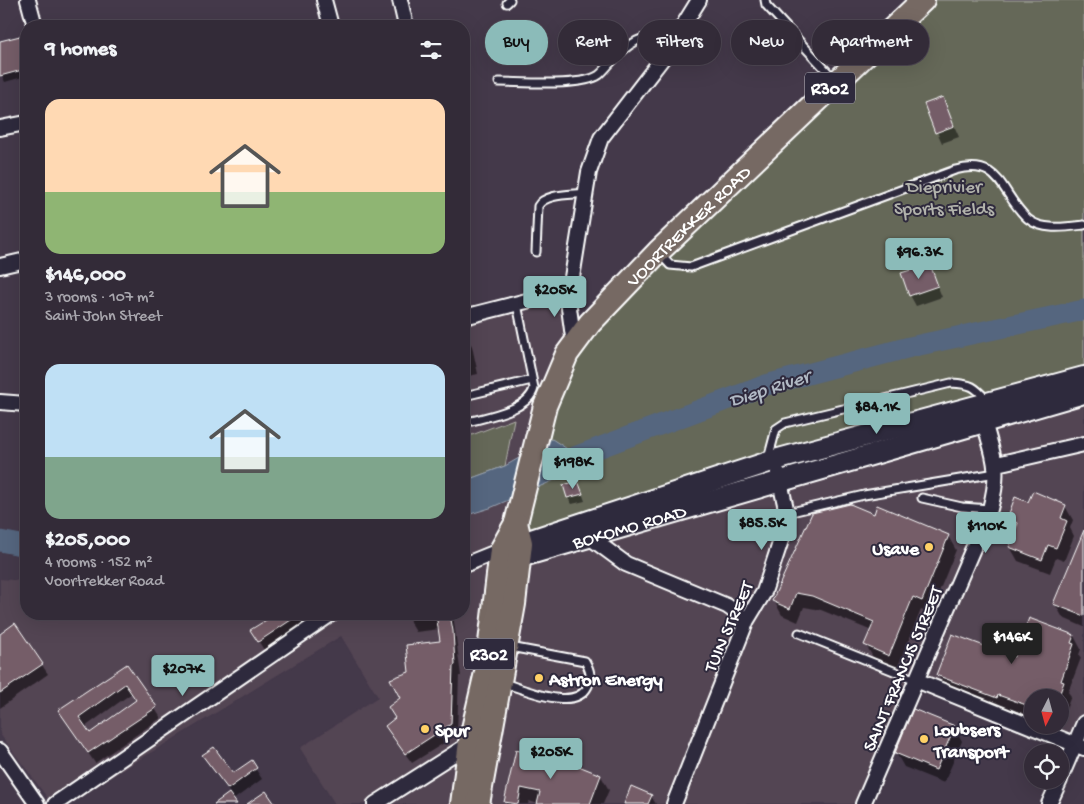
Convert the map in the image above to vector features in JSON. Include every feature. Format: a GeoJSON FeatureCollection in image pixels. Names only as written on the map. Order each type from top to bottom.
{"type":"FeatureCollection","features":[{"type":"Feature","properties":{"kind":"main road","name":"VOORTREKKER ROAD"},"geometry":{"type":"LineString","coordinates":[[462,804],[470,742],[537,438],[551,390],[574,344],[658,252],[923,0]]}},
{"type":"Feature","properties":{"kind":"main road","name":"BOKOMO ROAD"},"geometry":{"type":"LineString","coordinates":[[513,540],[588,536],[780,481],[984,409],[1084,377]]}},
{"type":"Feature","properties":{"kind":"main road","name":"BOKOMO ROAD"},"geometry":{"type":"LineString","coordinates":[[513,540],[771,461],[984,409],[1084,393]]}},
{"type":"Feature","properties":{"kind":"main road","name":"VOORTREKKER ROAD"},"geometry":{"type":"LineString","coordinates":[[478,804],[507,647],[513,540]]}},
{"type":"Feature","properties":{"kind":"street"},"geometry":{"type":"LineString","coordinates":[[28,0],[33,20]]}},
{"type":"Feature","properties":{"kind":"street"},"geometry":{"type":"LineString","coordinates":[[324,0],[329,20]]}},
{"type":"Feature","properties":{"kind":"street"},"geometry":{"type":"LineString","coordinates":[[400,0],[405,20]]}},
{"type":"Feature","properties":{"kind":"street"},"geometry":{"type":"LineString","coordinates":[[687,20],[700,0]]}},
{"type":"Feature","properties":{"kind":"street"},"geometry":{"type":"LineString","coordinates":[[574,344],[569,308],[570,290],[589,172],[601,138],[657,65]]}},
{"type":"Feature","properties":{"kind":"street"},"geometry":{"type":"LineString","coordinates":[[0,128],[20,124]]}},
{"type":"Feature","properties":{"kind":"street"},"geometry":{"type":"LineString","coordinates":[[0,266],[20,261]]}},
{"type":"Feature","properties":{"kind":"street"},"geometry":{"type":"LineString","coordinates":[[470,316],[570,290]]}},
{"type":"Feature","properties":{"kind":"street"},"geometry":{"type":"LineString","coordinates":[[0,402],[20,404]]}},
{"type":"Feature","properties":{"kind":"street","name":"SAINT FRANCIS STREET"},"geometry":{"type":"LineString","coordinates":[[863,804],[990,509],[996,487],[997,468],[984,409]]}},
{"type":"Feature","properties":{"kind":"street"},"geometry":{"type":"LineString","coordinates":[[997,468],[1084,444]]}},
{"type":"Feature","properties":{"kind":"street","name":"TUIN STREET"},"geometry":{"type":"LineString","coordinates":[[674,804],[747,620],[764,592],[785,528],[787,513],[780,481],[771,461]]}},
{"type":"Feature","properties":{"kind":"street"},"geometry":{"type":"LineString","coordinates":[[588,536],[626,564],[727,606],[747,620]]}},
{"type":"Feature","properties":{"kind":"street"},"geometry":{"type":"LineString","coordinates":[[470,562],[513,540]]}},
{"type":"Feature","properties":{"kind":"street"},"geometry":{"type":"LineString","coordinates":[[470,567],[513,540]]}},
{"type":"Feature","properties":{"kind":"street"},"geometry":{"type":"LineString","coordinates":[[727,606],[750,602],[764,592]]}},
{"type":"Feature","properties":{"kind":"street"},"geometry":{"type":"LineString","coordinates":[[55,804],[322,620]]}},
{"type":"Feature","properties":{"kind":"street"},"geometry":{"type":"LineString","coordinates":[[916,680],[1080,746]]}},
{"type":"Feature","properties":{"kind":"street"},"geometry":{"type":"LineString","coordinates":[[1069,764],[1080,746],[1084,723]]}},
{"type":"Feature","properties":{"kind":"street"},"geometry":{"type":"LineString","coordinates":[[375,804],[470,742],[492,734]]}},
{"type":"Feature","properties":{"kind":"street"},"geometry":{"type":"LineString","coordinates":[[0,751],[37,804]]}},
{"type":"Feature","properties":{"kind":"street"},"geometry":{"type":"LineString","coordinates":[[1049,804],[1056,789]]}},
{"type":"Feature","properties":{"kind":"lane"},"geometry":{"type":"LineString","coordinates":[[766,0],[766,5],[837,82]]}},
{"type":"Feature","properties":{"kind":"lane"},"geometry":{"type":"LineString","coordinates":[[499,82],[585,80],[598,75],[625,48],[638,39]]}},
{"type":"Feature","properties":{"kind":"lane"},"geometry":{"type":"LineString","coordinates":[[658,252],[670,265],[691,267],[946,174],[974,166],[987,170],[1001,183],[1029,220],[1062,228],[1084,225]]}},
{"type":"Feature","properties":{"kind":"lane"},"geometry":{"type":"LineString","coordinates":[[536,252],[538,206],[540,201],[552,197],[586,193]]}},
{"type":"Feature","properties":{"kind":"lane"},"geometry":{"type":"LineString","coordinates":[[470,421],[524,403],[532,395],[532,380],[517,304]]}},
{"type":"Feature","properties":{"kind":"lane"},"geometry":{"type":"LineString","coordinates":[[470,395],[532,380]]}},
{"type":"Feature","properties":{"kind":"lane"},"geometry":{"type":"LineString","coordinates":[[771,461],[772,439],[776,429],[784,423],[951,383],[974,386],[984,409]]}},
{"type":"Feature","properties":{"kind":"lane"},"geometry":{"type":"LineString","coordinates":[[787,513],[997,468]]}},
{"type":"Feature","properties":{"kind":"lane"},"geometry":{"type":"LineString","coordinates":[[922,498],[962,507],[990,509]]}},
{"type":"Feature","properties":{"kind":"lane"},"geometry":{"type":"LineString","coordinates":[[799,633],[916,680]]}},
{"type":"Feature","properties":{"kind":"lane"},"geometry":{"type":"LineString","coordinates":[[501,682],[562,700],[576,699],[584,695],[590,681],[590,669],[585,661],[507,647]]}},
{"type":"Feature","properties":{"kind":"shaded area"},"geometry":{"type":"Polygon","coordinates":[[[570,290],[571,333],[1084,377],[1084,748],[1049,734],[1069,734],[1069,689],[1024,689],[1024,724],[916,680],[863,804],[335,804],[300,748],[378,697],[341,636],[67,804],[52,804],[0,734],[0,579],[20,581],[20,620],[470,620],[470,315],[570,290]]]}},
{"type":"Feature","properties":{"kind":"green space","name":"Dieprivier Sports Fields"},"geometry":{"type":"Polygon","coordinates":[[[923,0],[1084,0],[1084,377],[521,543],[562,366],[859,65],[929,65],[929,20],[903,20],[923,0]]]}},
{"type":"Feature","properties":{"kind":"green space"},"geometry":{"type":"Polygon","coordinates":[[[514,419],[505,466],[470,479],[470,436],[514,419]]]}},
{"type":"Feature","properties":{"kind":"water"},"geometry":{"type":"Polygon","coordinates":[[[552,439],[578,456],[557,479],[490,508],[470,514],[470,479],[505,466],[552,439]]]}},
{"type":"Feature","properties":{"kind":"building"},"geometry":{"type":"Polygon","coordinates":[[[20,36],[20,71],[0,76],[0,41],[20,36]]]}},
{"type":"Feature","properties":{"kind":"building"},"geometry":{"type":"Polygon","coordinates":[[[943,97],[954,126],[935,133],[924,104],[943,97]]]}},
{"type":"Feature","properties":{"kind":"building"},"geometry":{"type":"Polygon","coordinates":[[[930,264],[938,286],[909,296],[901,273],[930,264]]]}},
{"type":"Feature","properties":{"kind":"building"},"geometry":{"type":"Polygon","coordinates":[[[578,481],[583,494],[567,498],[563,485],[578,481]]]}},
{"type":"Feature","properties":{"kind":"building"},"geometry":{"type":"Polygon","coordinates":[[[1033,491],[1066,505],[1061,518],[1067,521],[1056,548],[1048,545],[1042,560],[1009,547],[1018,523],[1007,519],[1015,497],[1028,502],[1033,491]]]}},
{"type":"Feature","properties":{"kind":"building"},"geometry":{"type":"Polygon","coordinates":[[[850,504],[874,514],[877,505],[949,535],[922,601],[913,597],[889,656],[864,645],[874,622],[812,596],[796,593],[790,609],[772,601],[812,513],[850,504]]]}},
{"type":"Feature","properties":{"kind":"building"},"geometry":{"type":"Polygon","coordinates":[[[1084,530],[1084,616],[1053,604],[1084,530]]]}},
{"type":"Feature","properties":{"kind":"building"},"geometry":{"type":"Polygon","coordinates":[[[1029,618],[1074,635],[1071,643],[1074,644],[1061,681],[1064,682],[1061,689],[1024,689],[1024,704],[998,695],[997,698],[936,675],[952,634],[1014,657],[1029,618]]]}},
{"type":"Feature","properties":{"kind":"building"},"geometry":{"type":"Polygon","coordinates":[[[266,620],[291,620],[258,642],[250,630],[266,620]]]}},
{"type":"Feature","properties":{"kind":"building"},"geometry":{"type":"Polygon","coordinates":[[[437,620],[451,620],[455,665],[453,666],[451,724],[405,754],[385,726],[395,718],[388,707],[400,698],[390,679],[409,672],[406,645],[440,641],[437,620]]]}},
{"type":"Feature","properties":{"kind":"building"},"geometry":{"type":"Polygon","coordinates":[[[15,623],[43,664],[0,693],[0,634],[15,623]]]}},
{"type":"Feature","properties":{"kind":"building"},"geometry":{"type":"Polygon","coordinates":[[[127,664],[157,707],[88,753],[58,710],[127,664]],[[125,684],[79,717],[90,733],[136,700],[125,684]]]}},
{"type":"Feature","properties":{"kind":"building","name":"Loubsers Transport"},"geometry":{"type":"Polygon","coordinates":[[[913,709],[955,726],[936,770],[895,753],[913,709]]]}},
{"type":"Feature","properties":{"kind":"building"},"geometry":{"type":"Polygon","coordinates":[[[214,747],[233,773],[252,760],[257,768],[228,789],[202,755],[214,747]]]}},
{"type":"Feature","properties":{"kind":"building"},"geometry":{"type":"Polygon","coordinates":[[[516,750],[571,763],[601,775],[590,804],[537,804],[540,792],[521,788],[518,804],[504,802],[516,750]]]}},
{"type":"Feature","properties":{"kind":"building"},"geometry":{"type":"Polygon","coordinates":[[[631,786],[652,795],[648,804],[624,804],[631,786]]]}},
{"type":"Feature","properties":{"kind":"building"},"geometry":{"type":"Polygon","coordinates":[[[266,791],[275,804],[247,804],[266,791]]]}},
{"type":"Feature","properties":{"kind":"building"},"geometry":{"type":"Polygon","coordinates":[[[229,793],[237,804],[214,804],[229,793]]]}},
{"type":"Feature","properties":{"kind":"waterway","name":"Diep River"},"geometry":{"type":"LineString","coordinates":[[553,465],[766,385],[910,347],[1084,310]]}},
{"type":"Feature","properties":{"kind":"waterway","name":"Diep River"},"geometry":{"type":"LineString","coordinates":[[0,541],[20,545]]}},
{"type":"Feature","properties":{"kind":"place","name":"Usave"},"geometry":{"type":"Point","coordinates":[929,547]}},
{"type":"Feature","properties":{"kind":"place","name":"Astron Energy"},"geometry":{"type":"Point","coordinates":[539,678]}},
{"type":"Feature","properties":{"kind":"place","name":"Spur"},"geometry":{"type":"Point","coordinates":[425,729]}},
{"type":"Feature","properties":{"kind":"place","name":"Loubsers Transport"},"geometry":{"type":"Point","coordinates":[924,739]}}]}
